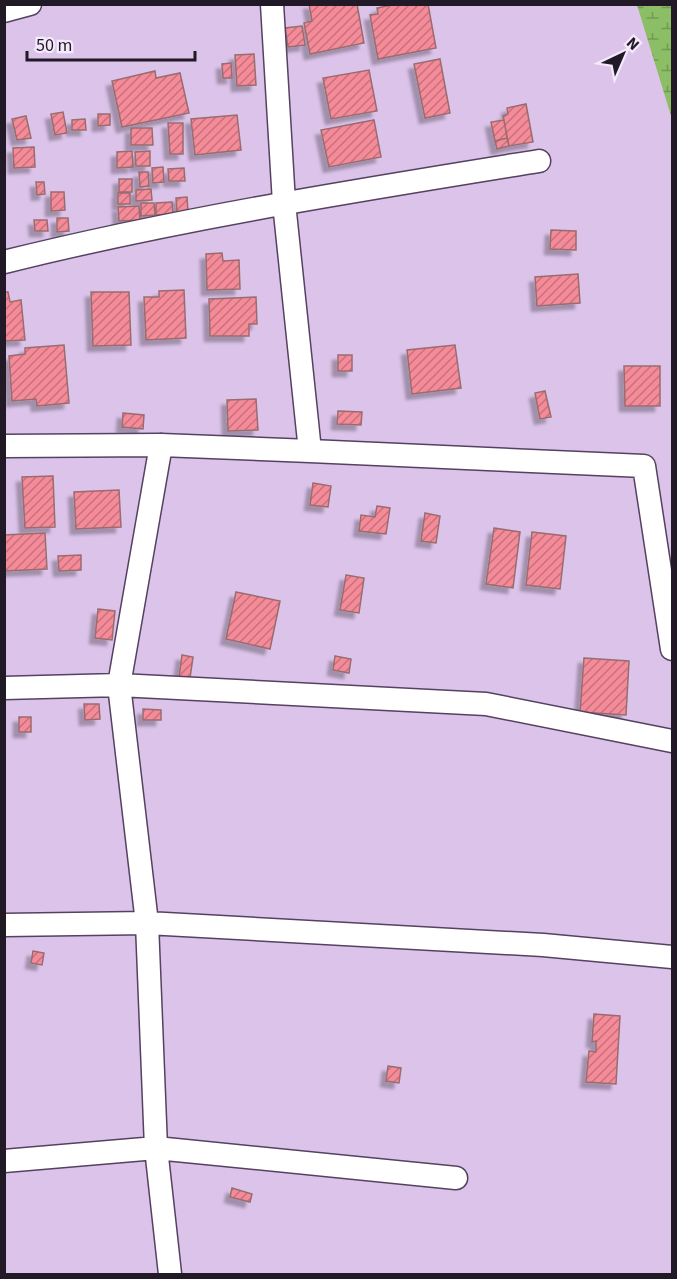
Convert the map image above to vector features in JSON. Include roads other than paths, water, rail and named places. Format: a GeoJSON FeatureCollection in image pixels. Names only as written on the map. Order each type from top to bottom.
{"type":"FeatureCollection","features":[{"type":"Feature","properties":{"kind":"street"},"geometry":{"type":"LineString","coordinates":[[4,11],[30,4]]}},
{"type":"Feature","properties":{"kind":"street"},"geometry":{"type":"LineString","coordinates":[[272,4],[284,202],[310,451]]}},
{"type":"Feature","properties":{"kind":"street"},"geometry":{"type":"LineString","coordinates":[[4,262],[87,242],[284,202],[539,161]]}},
{"type":"Feature","properties":{"kind":"street"},"geometry":{"type":"LineString","coordinates":[[161,444],[119,685],[147,923],[156,1148],[170,1275]]}},
{"type":"Feature","properties":{"kind":"street"},"geometry":{"type":"LineString","coordinates":[[4,446],[161,444],[644,466],[672,650]]}},
{"type":"Feature","properties":{"kind":"street"},"geometry":{"type":"LineString","coordinates":[[4,688],[119,685],[486,704],[672,741]]}},
{"type":"Feature","properties":{"kind":"street"},"geometry":{"type":"LineString","coordinates":[[4,925],[147,923],[543,945],[672,957]]}},
{"type":"Feature","properties":{"kind":"street"},"geometry":{"type":"LineString","coordinates":[[4,1161],[156,1148],[456,1178]]}}]}
